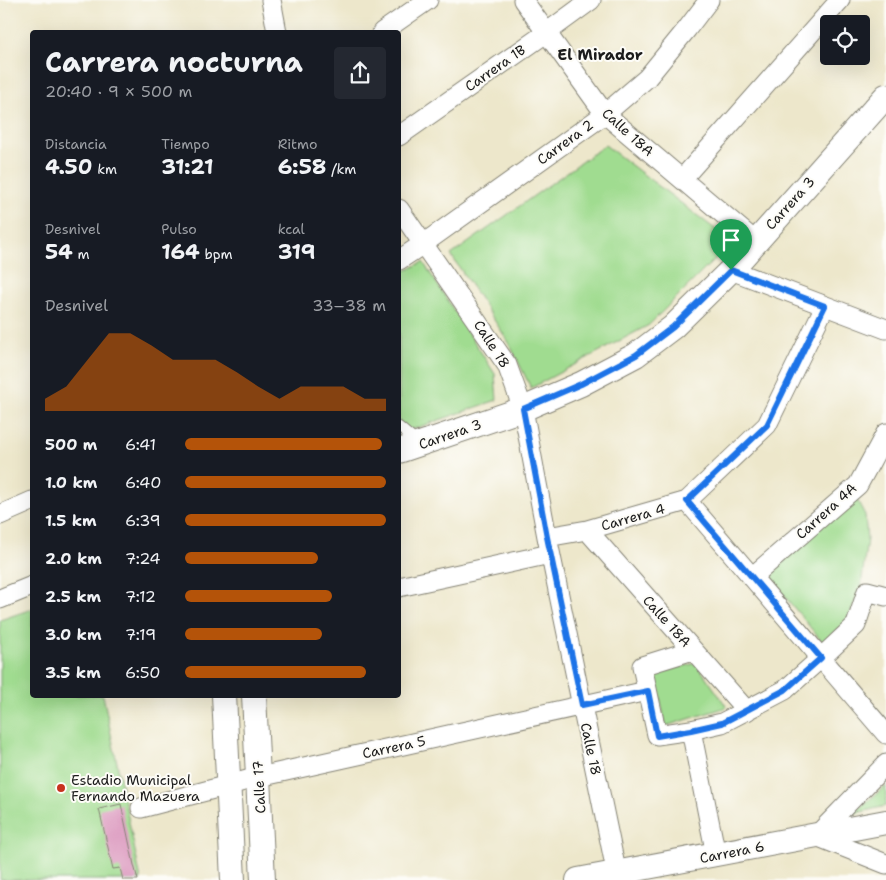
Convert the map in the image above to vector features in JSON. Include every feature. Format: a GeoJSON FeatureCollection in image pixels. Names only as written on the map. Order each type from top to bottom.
{"type":"FeatureCollection","features":[{"type":"Feature","properties":{"kind":"street"},"geometry":{"type":"LineString","coordinates":[[271,0],[277,30]]}},
{"type":"Feature","properties":{"kind":"street"},"geometry":{"type":"LineString","coordinates":[[385,30],[428,0]]}},
{"type":"Feature","properties":{"kind":"street","name":"Calle 18A"},"geometry":{"type":"LineString","coordinates":[[523,0],[605,114],[756,242]]}},
{"type":"Feature","properties":{"kind":"street","name":"Carrera 1B"},"geometry":{"type":"LineString","coordinates":[[401,135],[591,0]]}},
{"type":"Feature","properties":{"kind":"street","name":"Carrera 2"},"geometry":{"type":"LineString","coordinates":[[401,259],[605,114],[647,78],[709,0]]}},
{"type":"Feature","properties":{"kind":"street"},"geometry":{"type":"LineString","coordinates":[[682,179],[840,0]]}},
{"type":"Feature","properties":{"kind":"street","name":"Carrera 3"},"geometry":{"type":"LineString","coordinates":[[409,448],[523,409],[581,384],[636,355],[673,327],[731,270],[886,96]]}},
{"type":"Feature","properties":{"kind":"street","name":"Calle 18"},"geometry":{"type":"LineString","coordinates":[[401,212],[507,364],[523,409],[549,545],[618,876]]}},
{"type":"Feature","properties":{"kind":"street"},"geometry":{"type":"LineString","coordinates":[[731,270],[886,329]]}},
{"type":"Feature","properties":{"kind":"street","name":"Carrera 4"},"geometry":{"type":"LineString","coordinates":[[401,587],[549,545],[587,530],[687,501],[767,425],[825,306]]}},
{"type":"Feature","properties":{"kind":"street","name":"Carrera 4A"},"geometry":{"type":"LineString","coordinates":[[752,577],[858,484],[886,434]]}},
{"type":"Feature","properties":{"kind":"street"},"geometry":{"type":"LineString","coordinates":[[687,501],[886,734]]}},
{"type":"Feature","properties":{"kind":"street"},"geometry":{"type":"LineString","coordinates":[[0,515],[30,502]]}},
{"type":"Feature","properties":{"kind":"street","name":"Calle 18A"},"geometry":{"type":"LineString","coordinates":[[587,530],[747,711]]}},
{"type":"Feature","properties":{"kind":"street"},"geometry":{"type":"LineString","coordinates":[[0,599],[30,587]]}},
{"type":"Feature","properties":{"kind":"street"},"geometry":{"type":"LineString","coordinates":[[693,650],[642,666],[657,736],[722,723],[785,690],[856,625],[867,591],[886,596]]}},
{"type":"Feature","properties":{"kind":"street","name":"Carrera 5"},"geometry":{"type":"LineString","coordinates":[[141,808],[258,777],[648,691]]}},
{"type":"Feature","properties":{"kind":"street"},"geometry":{"type":"LineString","coordinates":[[224,698],[233,880]]}},
{"type":"Feature","properties":{"kind":"street","name":"Calle 17"},"geometry":{"type":"LineString","coordinates":[[254,698],[263,880]]}},
{"type":"Feature","properties":{"kind":"street"},"geometry":{"type":"LineString","coordinates":[[691,730],[716,854]]}},
{"type":"Feature","properties":{"kind":"street"},"geometry":{"type":"LineString","coordinates":[[886,764],[816,836],[886,864]]}},
{"type":"Feature","properties":{"kind":"street","name":"Carrera 6"},"geometry":{"type":"LineString","coordinates":[[578,880],[618,876],[716,854],[886,822]]}},
{"type":"Feature","properties":{"kind":"lane"},"geometry":{"type":"LineString","coordinates":[[401,430],[409,448]]}},
{"type":"Feature","properties":{"kind":"green space"},"geometry":{"type":"Polygon","coordinates":[[[605,145],[732,242],[649,325],[531,388],[508,341],[451,255],[605,145]]]}},
{"type":"Feature","properties":{"kind":"green space"},"geometry":{"type":"Polygon","coordinates":[[[423,262],[495,374],[497,400],[401,433],[401,273],[423,262]]]}},
{"type":"Feature","properties":{"kind":"green space"},"geometry":{"type":"Polygon","coordinates":[[[855,496],[865,515],[867,539],[861,587],[847,621],[823,643],[768,576],[855,496]]]}},
{"type":"Feature","properties":{"kind":"green space","name":"Estadio Municipal Fernando Mazuera"},"geometry":{"type":"Polygon","coordinates":[[[30,610],[30,698],[104,698],[141,880],[0,880],[0,620],[30,610]]]}},
{"type":"Feature","properties":{"kind":"green space"},"geometry":{"type":"Polygon","coordinates":[[[696,663],[727,707],[666,726],[655,674],[696,663]]]}},
{"type":"Feature","properties":{"kind":"green space"},"geometry":{"type":"Polygon","coordinates":[[[886,786],[886,806],[852,814],[886,786]]]}},
{"type":"Feature","properties":{"kind":"building"},"geometry":{"type":"Polygon","coordinates":[[[121,804],[138,880],[123,880],[120,868],[113,869],[99,809],[121,804]]]}},
{"type":"Feature","properties":{"kind":"place","name":"Estadio Municipal Fernando Mazuera"},"geometry":{"type":"Point","coordinates":[61,788]}},
{"type":"Feature","properties":{"kind":"district","name":"El Mirador"},"geometry":{"type":"Point","coordinates":[600,55]}},
{"type":"Feature","properties":{"kind":"route"},"geometry":{"type":"LineString","coordinates":[[731,270],[825,306],[767,425],[687,501],[821,658],[785,690],[722,723],[657,736],[648,691],[582,705],[523,409],[581,384],[636,355],[673,327],[731,270]]}}]}
